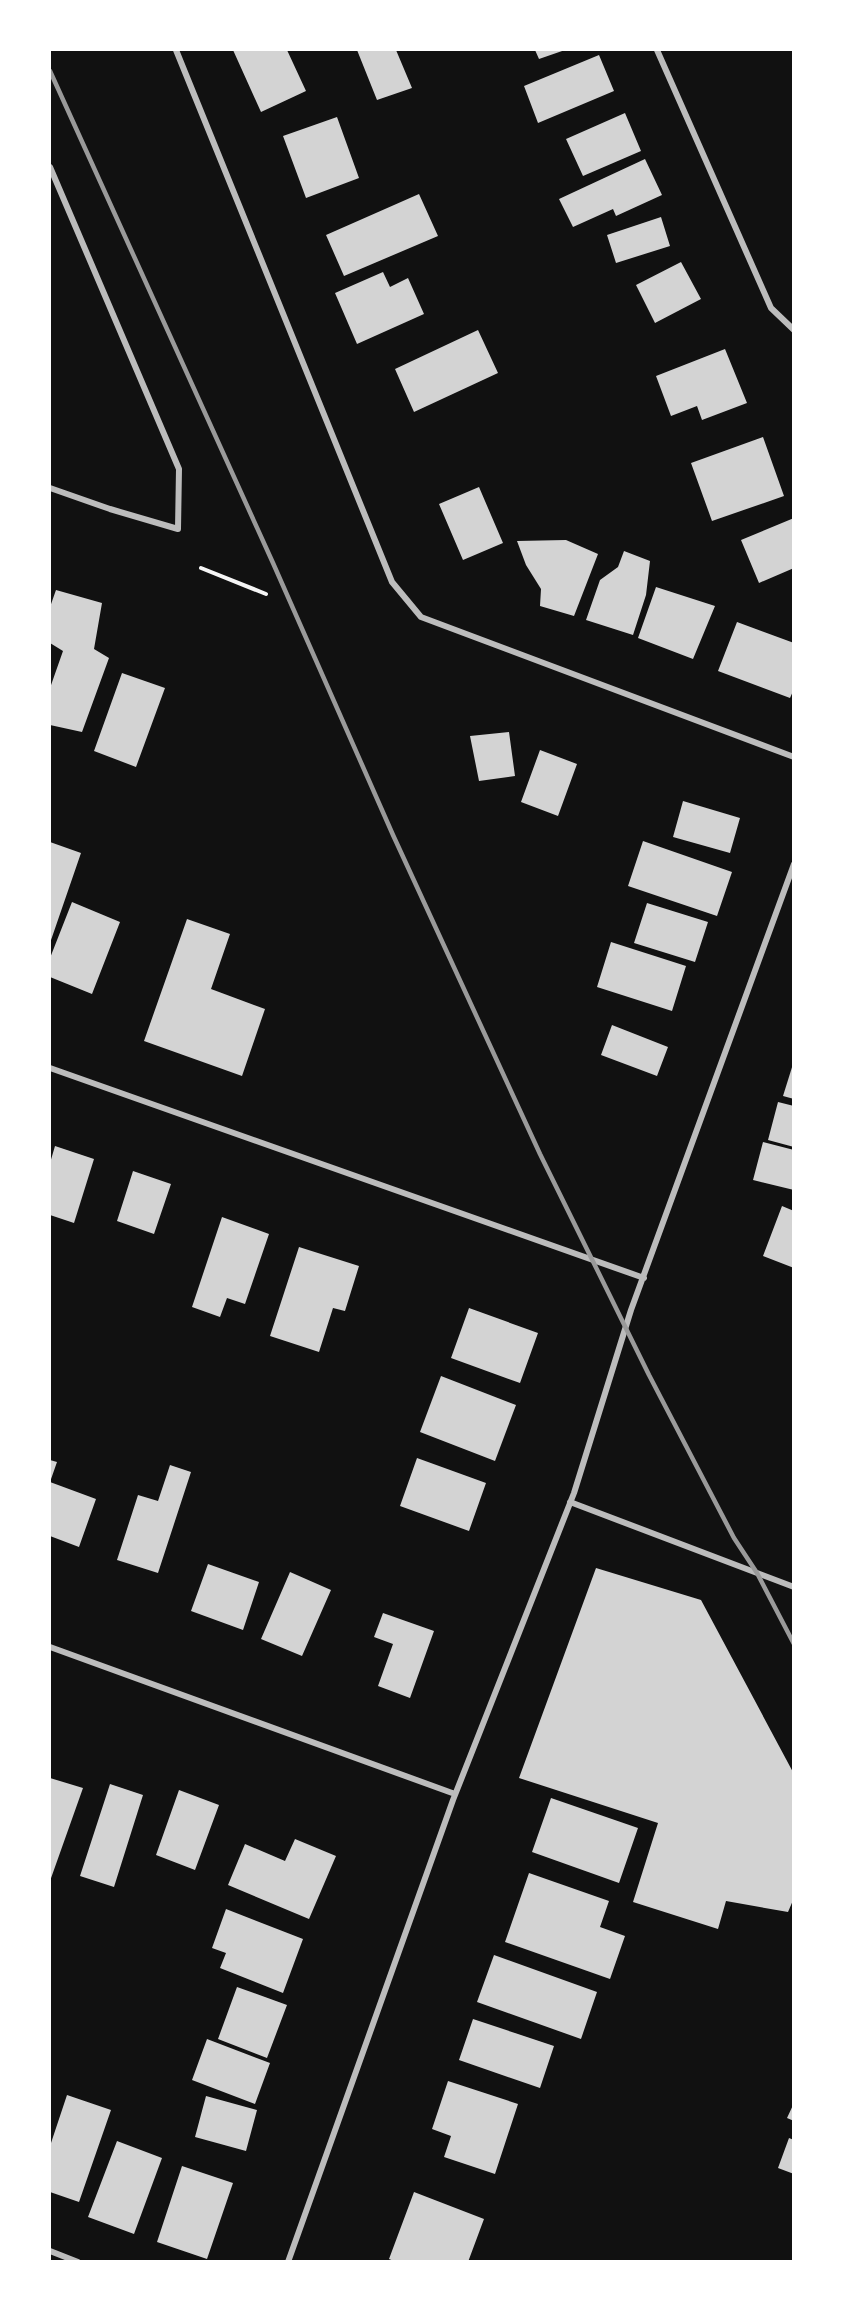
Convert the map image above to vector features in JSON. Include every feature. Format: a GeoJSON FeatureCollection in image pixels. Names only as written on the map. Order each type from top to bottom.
{"type":"FeatureCollection","features":[{"type":"Feature","properties":{"kind":"street"},"geometry":{"type":"LineString","coordinates":[[176,50],[392,582],[421,617],[794,757]]}},
{"type":"Feature","properties":{"kind":"street"},"geometry":{"type":"LineString","coordinates":[[657,50],[771,308],[794,330]]}},
{"type":"Feature","properties":{"kind":"street"},"geometry":{"type":"LineString","coordinates":[[50,167],[178,470],[178,529],[50,488]]}},
{"type":"Feature","properties":{"kind":"street"},"geometry":{"type":"LineString","coordinates":[[288,2262],[455,1794],[570,1502],[631,1310],[794,864]]}},
{"type":"Feature","properties":{"kind":"street"},"geometry":{"type":"LineString","coordinates":[[50,1068],[644,1278]]}},
{"type":"Feature","properties":{"kind":"street"},"geometry":{"type":"LineString","coordinates":[[570,1502],[794,1587]]}},
{"type":"Feature","properties":{"kind":"street"},"geometry":{"type":"LineString","coordinates":[[50,1647],[455,1794]]}},
{"type":"Feature","properties":{"kind":"street"},"geometry":{"type":"LineString","coordinates":[[50,2251],[78,2262]]}},
{"type":"Feature","properties":{"kind":"path"},"geometry":{"type":"LineString","coordinates":[[201,568],[266,594]]}},
{"type":"Feature","properties":{"kind":"building"},"geometry":{"type":"Polygon","coordinates":[[[233,50],[287,50],[306,91],[261,112],[233,50]]]}},
{"type":"Feature","properties":{"kind":"building"},"geometry":{"type":"Polygon","coordinates":[[[357,50],[396,50],[412,88],[377,100],[357,50]]]}},
{"type":"Feature","properties":{"kind":"building"},"geometry":{"type":"Polygon","coordinates":[[[535,50],[565,50],[539,59],[535,50]]]}},
{"type":"Feature","properties":{"kind":"building"},"geometry":{"type":"Polygon","coordinates":[[[599,55],[614,91],[538,123],[524,86],[599,55]]]}},
{"type":"Feature","properties":{"kind":"building"},"geometry":{"type":"Polygon","coordinates":[[[625,113],[641,151],[583,176],[566,139],[625,113]]]}},
{"type":"Feature","properties":{"kind":"building"},"geometry":{"type":"Polygon","coordinates":[[[337,117],[359,178],[306,198],[283,136],[337,117]]]}},
{"type":"Feature","properties":{"kind":"building"},"geometry":{"type":"Polygon","coordinates":[[[645,159],[662,195],[616,216],[613,209],[573,227],[559,199],[645,159]]]}},
{"type":"Feature","properties":{"kind":"building"},"geometry":{"type":"Polygon","coordinates":[[[419,194],[438,236],[344,276],[326,235],[419,194]]]}},
{"type":"Feature","properties":{"kind":"building"},"geometry":{"type":"Polygon","coordinates":[[[661,217],[670,246],[616,263],[607,235],[661,217]]]}},
{"type":"Feature","properties":{"kind":"building"},"geometry":{"type":"Polygon","coordinates":[[[681,262],[701,299],[655,323],[636,285],[681,262]]]}},
{"type":"Feature","properties":{"kind":"building"},"geometry":{"type":"Polygon","coordinates":[[[383,272],[390,287],[408,278],[424,314],[357,344],[335,293],[383,272]]]}},
{"type":"Feature","properties":{"kind":"building"},"geometry":{"type":"Polygon","coordinates":[[[478,330],[498,373],[414,412],[395,369],[478,330]]]}},
{"type":"Feature","properties":{"kind":"building"},"geometry":{"type":"Polygon","coordinates":[[[725,349],[747,403],[702,420],[697,406],[671,416],[656,376],[725,349]]]}},
{"type":"Feature","properties":{"kind":"building"},"geometry":{"type":"Polygon","coordinates":[[[763,437],[784,496],[712,521],[691,463],[763,437]]]}},
{"type":"Feature","properties":{"kind":"building"},"geometry":{"type":"Polygon","coordinates":[[[479,487],[503,543],[463,560],[439,504],[479,487]]]}},
{"type":"Feature","properties":{"kind":"building"},"geometry":{"type":"Polygon","coordinates":[[[794,518],[794,568],[759,583],[741,540],[794,518]]]}},
{"type":"Feature","properties":{"kind":"building"},"geometry":{"type":"Polygon","coordinates":[[[566,540],[598,554],[574,616],[540,606],[541,589],[526,565],[517,541],[566,540]]]}},
{"type":"Feature","properties":{"kind":"building"},"geometry":{"type":"Polygon","coordinates":[[[624,551],[650,561],[646,595],[633,635],[586,620],[600,580],[618,567],[624,551]]]}},
{"type":"Feature","properties":{"kind":"building"},"geometry":{"type":"Polygon","coordinates":[[[656,587],[715,606],[693,659],[638,638],[656,587]]]}},
{"type":"Feature","properties":{"kind":"building"},"geometry":{"type":"Polygon","coordinates":[[[56,590],[102,603],[94,649],[109,658],[82,732],[50,725],[50,688],[63,651],[50,643],[50,607],[56,590]]]}},
{"type":"Feature","properties":{"kind":"building"},"geometry":{"type":"Polygon","coordinates":[[[737,622],[794,643],[794,689],[790,698],[718,671],[737,622]]]}},
{"type":"Feature","properties":{"kind":"building"},"geometry":{"type":"Polygon","coordinates":[[[122,673],[165,688],[136,767],[94,751],[122,673]]]}},
{"type":"Feature","properties":{"kind":"building"},"geometry":{"type":"Polygon","coordinates":[[[509,732],[515,776],[479,781],[470,736],[509,732]]]}},
{"type":"Feature","properties":{"kind":"building"},"geometry":{"type":"Polygon","coordinates":[[[540,750],[577,764],[558,816],[521,802],[540,750]]]}},
{"type":"Feature","properties":{"kind":"building"},"geometry":{"type":"Polygon","coordinates":[[[683,801],[740,818],[730,853],[673,837],[683,801]]]}},
{"type":"Feature","properties":{"kind":"building"},"geometry":{"type":"Polygon","coordinates":[[[643,841],[732,872],[717,916],[628,886],[643,841]]]}},
{"type":"Feature","properties":{"kind":"building"},"geometry":{"type":"Polygon","coordinates":[[[50,842],[81,853],[50,943],[50,842]]]}},
{"type":"Feature","properties":{"kind":"building"},"geometry":{"type":"Polygon","coordinates":[[[72,902],[120,922],[92,994],[50,977],[50,958],[72,902]]]}},
{"type":"Feature","properties":{"kind":"building"},"geometry":{"type":"Polygon","coordinates":[[[647,903],[708,922],[695,962],[634,943],[647,903]]]}},
{"type":"Feature","properties":{"kind":"building"},"geometry":{"type":"Polygon","coordinates":[[[187,919],[230,934],[211,989],[265,1009],[242,1076],[144,1041],[187,919]]]}},
{"type":"Feature","properties":{"kind":"building"},"geometry":{"type":"Polygon","coordinates":[[[611,942],[686,966],[672,1011],[597,987],[611,942]]]}},
{"type":"Feature","properties":{"kind":"building"},"geometry":{"type":"Polygon","coordinates":[[[612,1025],[668,1047],[657,1076],[601,1055],[612,1025]]]}},
{"type":"Feature","properties":{"kind":"building"},"geometry":{"type":"Polygon","coordinates":[[[794,1064],[794,1099],[783,1096],[794,1064]]]}},
{"type":"Feature","properties":{"kind":"building"},"geometry":{"type":"Polygon","coordinates":[[[778,1102],[794,1106],[794,1147],[768,1140],[778,1102]]]}},
{"type":"Feature","properties":{"kind":"building"},"geometry":{"type":"Polygon","coordinates":[[[763,1142],[794,1150],[794,1190],[753,1180],[763,1142]]]}},
{"type":"Feature","properties":{"kind":"building"},"geometry":{"type":"Polygon","coordinates":[[[55,1146],[94,1159],[74,1223],[50,1215],[50,1163],[55,1146]]]}},
{"type":"Feature","properties":{"kind":"building"},"geometry":{"type":"Polygon","coordinates":[[[133,1171],[171,1184],[154,1234],[117,1221],[133,1171]]]}},
{"type":"Feature","properties":{"kind":"building"},"geometry":{"type":"Polygon","coordinates":[[[782,1206],[794,1211],[794,1268],[763,1256],[782,1206]]]}},
{"type":"Feature","properties":{"kind":"building"},"geometry":{"type":"Polygon","coordinates":[[[222,1217],[269,1234],[245,1304],[227,1298],[220,1317],[192,1307],[222,1217]]]}},
{"type":"Feature","properties":{"kind":"building"},"geometry":{"type":"Polygon","coordinates":[[[299,1247],[359,1266],[345,1311],[333,1308],[319,1352],[270,1336],[299,1247]]]}},
{"type":"Feature","properties":{"kind":"building"},"geometry":{"type":"Polygon","coordinates":[[[469,1308],[538,1333],[520,1383],[451,1358],[469,1308]]]}},
{"type":"Feature","properties":{"kind":"building"},"geometry":{"type":"Polygon","coordinates":[[[441,1376],[516,1405],[495,1461],[420,1432],[441,1376]]]}},
{"type":"Feature","properties":{"kind":"building"},"geometry":{"type":"Polygon","coordinates":[[[417,1458],[486,1483],[469,1531],[400,1506],[417,1458]]]}},
{"type":"Feature","properties":{"kind":"building"},"geometry":{"type":"Polygon","coordinates":[[[50,1460],[57,1462],[50,1482],[50,1460]]]}},
{"type":"Feature","properties":{"kind":"building"},"geometry":{"type":"Polygon","coordinates":[[[170,1465],[191,1472],[158,1573],[117,1560],[138,1495],[158,1501],[170,1465]]]}},
{"type":"Feature","properties":{"kind":"building"},"geometry":{"type":"Polygon","coordinates":[[[50,1482],[96,1499],[79,1547],[50,1536],[50,1482]]]}},
{"type":"Feature","properties":{"kind":"building"},"geometry":{"type":"Polygon","coordinates":[[[208,1564],[259,1582],[243,1630],[191,1611],[208,1564]]]}},
{"type":"Feature","properties":{"kind":"building"},"geometry":{"type":"Polygon","coordinates":[[[596,1568],[701,1600],[794,1774],[794,1898],[788,1912],[726,1901],[718,1929],[633,1902],[658,1823],[519,1778],[596,1568]]]}},
{"type":"Feature","properties":{"kind":"building"},"geometry":{"type":"Polygon","coordinates":[[[290,1572],[331,1590],[302,1656],[261,1639],[290,1572]]]}},
{"type":"Feature","properties":{"kind":"building"},"geometry":{"type":"Polygon","coordinates":[[[383,1613],[434,1631],[410,1698],[378,1686],[393,1644],[374,1637],[383,1613]]]}},
{"type":"Feature","properties":{"kind":"building"},"geometry":{"type":"Polygon","coordinates":[[[50,1778],[83,1788],[50,1881],[50,1778]]]}},
{"type":"Feature","properties":{"kind":"building"},"geometry":{"type":"Polygon","coordinates":[[[110,1784],[143,1795],[114,1887],[80,1876],[110,1784]]]}},
{"type":"Feature","properties":{"kind":"building"},"geometry":{"type":"Polygon","coordinates":[[[179,1790],[219,1805],[195,1870],[156,1855],[179,1790]]]}},
{"type":"Feature","properties":{"kind":"building"},"geometry":{"type":"Polygon","coordinates":[[[551,1798],[638,1828],[619,1883],[532,1852],[551,1798]]]}},
{"type":"Feature","properties":{"kind":"building"},"geometry":{"type":"Polygon","coordinates":[[[295,1839],[336,1856],[309,1919],[228,1885],[245,1844],[285,1861],[295,1839]]]}},
{"type":"Feature","properties":{"kind":"building"},"geometry":{"type":"Polygon","coordinates":[[[529,1873],[609,1901],[600,1927],[625,1936],[610,1979],[505,1942],[529,1873]]]}},
{"type":"Feature","properties":{"kind":"building"},"geometry":{"type":"Polygon","coordinates":[[[226,1909],[303,1939],[283,1993],[220,1968],[226,1953],[212,1948],[226,1909]]]}},
{"type":"Feature","properties":{"kind":"building"},"geometry":{"type":"Polygon","coordinates":[[[494,1955],[597,1992],[581,2039],[477,2002],[494,1955]]]}},
{"type":"Feature","properties":{"kind":"building"},"geometry":{"type":"Polygon","coordinates":[[[237,1987],[287,2005],[267,2058],[218,2039],[237,1987]]]}},
{"type":"Feature","properties":{"kind":"building"},"geometry":{"type":"Polygon","coordinates":[[[473,2019],[554,2046],[540,2088],[459,2060],[473,2019]]]}},
{"type":"Feature","properties":{"kind":"building"},"geometry":{"type":"Polygon","coordinates":[[[207,2039],[270,2063],[255,2104],[192,2080],[207,2039]]]}},
{"type":"Feature","properties":{"kind":"building"},"geometry":{"type":"Polygon","coordinates":[[[448,2081],[518,2104],[495,2174],[444,2157],[451,2136],[432,2129],[448,2081]]]}},
{"type":"Feature","properties":{"kind":"building"},"geometry":{"type":"Polygon","coordinates":[[[67,2095],[111,2110],[79,2202],[50,2192],[50,2146],[67,2095]]]}},
{"type":"Feature","properties":{"kind":"building"},"geometry":{"type":"Polygon","coordinates":[[[206,2096],[257,2110],[246,2151],[195,2137],[206,2096]]]}},
{"type":"Feature","properties":{"kind":"building"},"geometry":{"type":"Polygon","coordinates":[[[794,2103],[794,2121],[787,2118],[794,2103]]]}},
{"type":"Feature","properties":{"kind":"building"},"geometry":{"type":"Polygon","coordinates":[[[789,2138],[794,2140],[794,2174],[778,2168],[789,2138]]]}},
{"type":"Feature","properties":{"kind":"building"},"geometry":{"type":"Polygon","coordinates":[[[117,2141],[162,2158],[134,2234],[88,2217],[117,2141]]]}},
{"type":"Feature","properties":{"kind":"building"},"geometry":{"type":"Polygon","coordinates":[[[182,2166],[233,2183],[207,2259],[157,2242],[182,2166]]]}},
{"type":"Feature","properties":{"kind":"building"},"geometry":{"type":"Polygon","coordinates":[[[414,2192],[484,2219],[468,2262],[396,2262],[389,2259],[414,2192]]]}},
{"type":"Feature","properties":{"kind":"railway"},"geometry":{"type":"LineString","coordinates":[[50,71],[273,563],[393,835],[540,1154],[649,1375],[734,1538],[757,1573],[794,1644]]}}]}
